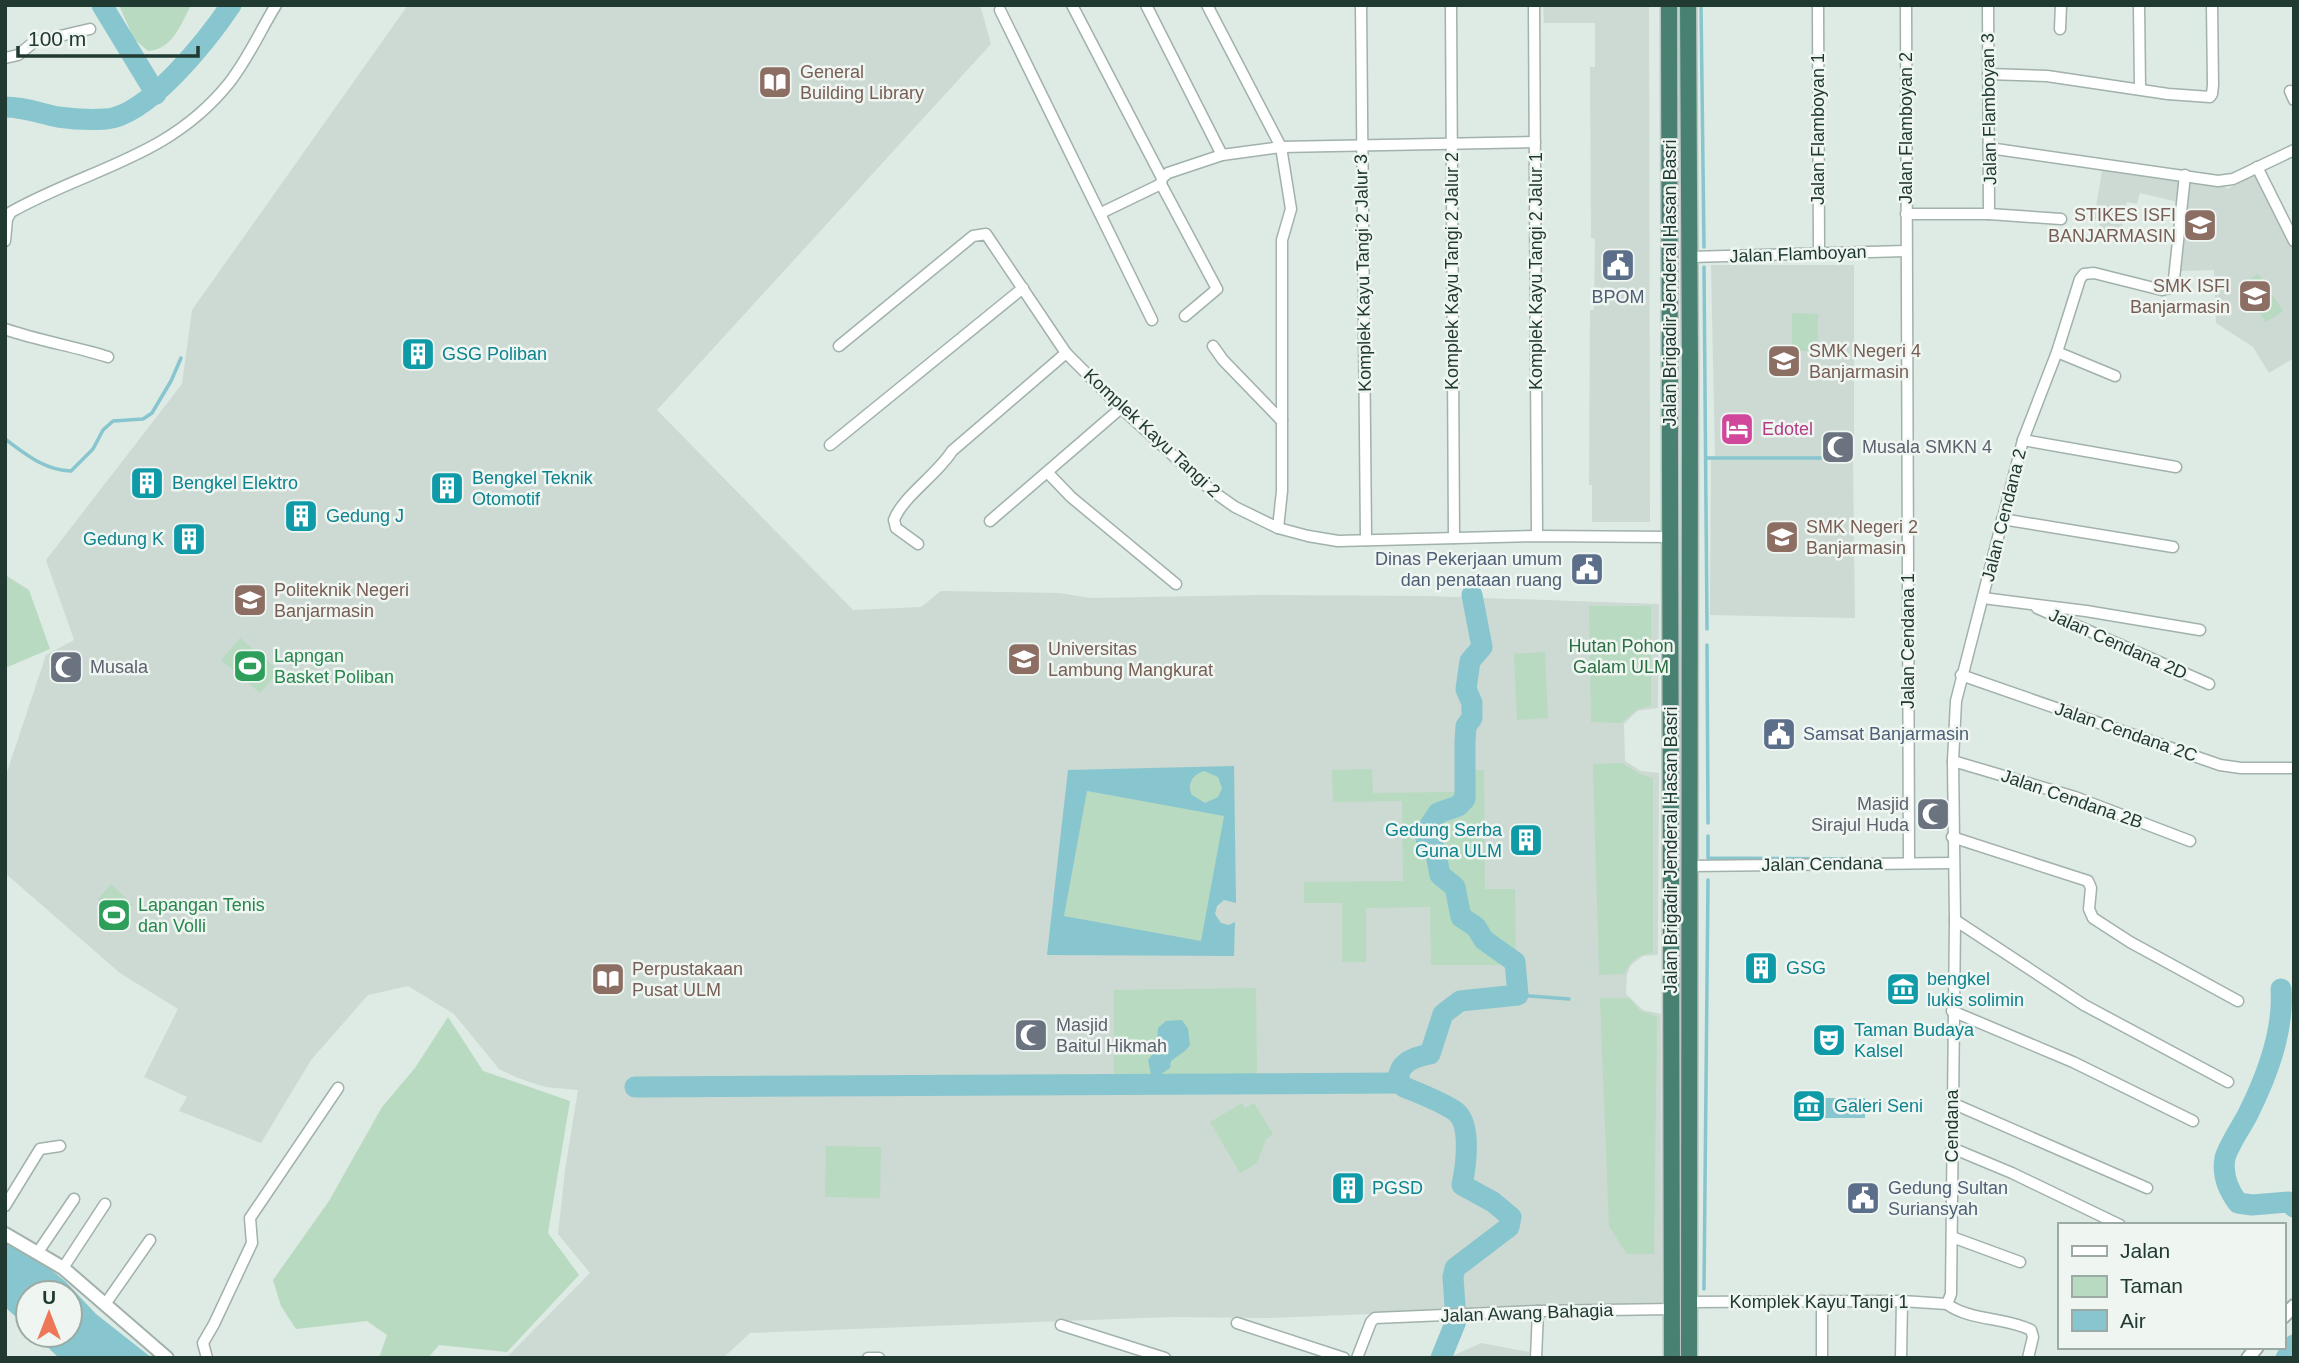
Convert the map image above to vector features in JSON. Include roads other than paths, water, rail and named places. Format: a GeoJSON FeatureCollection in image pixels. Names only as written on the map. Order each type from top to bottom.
{"type":"FeatureCollection","features":[{"type":"Feature","properties":{"kind":"highway","name":"Jalan Brigadir Jenderal Hasan Basri"},"geometry":{"type":"LineString","coordinates":[[1669,5],[1672,1358]]}},
{"type":"Feature","properties":{"kind":"highway","name":"Jalan Brigadir Jenderal Hasan Basri"},"geometry":{"type":"LineString","coordinates":[[1688,5],[1689,1358]]}},
{"type":"Feature","properties":{"kind":"highway"},"geometry":{"type":"LineString","coordinates":[[1670,160],[1689,159]]}},
{"type":"Feature","properties":{"kind":"highway"},"geometry":{"type":"LineString","coordinates":[[1670,180],[1689,180]]}},
{"type":"Feature","properties":{"kind":"street"},"geometry":{"type":"LineString","coordinates":[[5,242],[11,212],[160,144],[187,125],[228,83],[249,53],[276,5]]}},
{"type":"Feature","properties":{"kind":"street"},"geometry":{"type":"LineString","coordinates":[[1072,5],[1217,289],[1185,316]]}},
{"type":"Feature","properties":{"kind":"street"},"geometry":{"type":"LineString","coordinates":[[1146,5],[1222,155]]}},
{"type":"Feature","properties":{"kind":"street"},"geometry":{"type":"LineString","coordinates":[[1207,5],[1281,146],[1291,209],[1282,240],[1282,491],[1278,528]]}},
{"type":"Feature","properties":{"kind":"street","name":"Komplek Kayu Tangi 2 Jalur 3"},"geometry":{"type":"LineString","coordinates":[[1361,5],[1366,540]]}},
{"type":"Feature","properties":{"kind":"street","name":"Komplek Kayu Tangi 2 Jalur 2"},"geometry":{"type":"LineString","coordinates":[[1451,5],[1454,538]]}},
{"type":"Feature","properties":{"kind":"street","name":"Komplek Kayu Tangi 2 Jalur 1"},"geometry":{"type":"LineString","coordinates":[[1534,5],[1537,536]]}},
{"type":"Feature","properties":{"kind":"street","name":"Jalan Flamboyan 1"},"geometry":{"type":"LineString","coordinates":[[1818,5],[1819,254]]}},
{"type":"Feature","properties":{"kind":"street","name":"Jalan Flamboyan 2"},"geometry":{"type":"LineString","coordinates":[[1906,5],[1906,251]]}},
{"type":"Feature","properties":{"kind":"street","name":"Jalan Flamboyan 3"},"geometry":{"type":"LineString","coordinates":[[1988,5],[1989,214]]}},
{"type":"Feature","properties":{"kind":"street"},"geometry":{"type":"LineString","coordinates":[[2060,29],[2061,5]]}},
{"type":"Feature","properties":{"kind":"street"},"geometry":{"type":"LineString","coordinates":[[2138,5],[2140,89]]}},
{"type":"Feature","properties":{"kind":"street"},"geometry":{"type":"LineString","coordinates":[[1988,74],[2047,76],[2205,98],[2212,94],[2211,5]]}},
{"type":"Feature","properties":{"kind":"street"},"geometry":{"type":"LineString","coordinates":[[1000,10],[1152,320]]}},
{"type":"Feature","properties":{"kind":"street"},"geometry":{"type":"LineString","coordinates":[[5,58],[18,55],[34,42],[90,29]]}},
{"type":"Feature","properties":{"kind":"street"},"geometry":{"type":"LineString","coordinates":[[1101,213],[1191,164],[1222,155],[1281,146],[1535,142]]}},
{"type":"Feature","properties":{"kind":"street"},"geometry":{"type":"LineString","coordinates":[[1989,148],[2228,180],[2294,150]]}},
{"type":"Feature","properties":{"kind":"street"},"geometry":{"type":"LineString","coordinates":[[2257,167],[2294,241]]}},
{"type":"Feature","properties":{"kind":"street","name":"Jalan Cendana 2"},"geometry":{"type":"LineString","coordinates":[[1954,863],[1954,724],[1961,675],[2023,440],[2057,352],[2082,275],[2094,273],[2162,290],[2170,288],[2174,279],[2185,175]]}},
{"type":"Feature","properties":{"kind":"street"},"geometry":{"type":"LineString","coordinates":[[1906,214],[1989,214],[2062,219]]}},
{"type":"Feature","properties":{"kind":"street","name":"Komplek Kayu Tangi 2"},"geometry":{"type":"LineString","coordinates":[[839,346],[973,236],[986,234],[1066,353],[1121,408],[1211,490],[1235,507],[1278,528],[1338,541],[1537,536],[1671,537]]}},
{"type":"Feature","properties":{"kind":"street","name":"Jalan Flamboyan"},"geometry":{"type":"LineString","coordinates":[[1690,257],[1906,251]]}},
{"type":"Feature","properties":{"kind":"street","name":"Jalan Cendana 1"},"geometry":{"type":"LineString","coordinates":[[1906,251],[1909,863]]}},
{"type":"Feature","properties":{"kind":"street"},"geometry":{"type":"LineString","coordinates":[[830,445],[1023,288]]}},
{"type":"Feature","properties":{"kind":"street"},"geometry":{"type":"LineString","coordinates":[[5,329],[37,340],[108,357]]}},
{"type":"Feature","properties":{"kind":"street"},"geometry":{"type":"LineString","coordinates":[[1213,346],[1223,360],[1282,421]]}},
{"type":"Feature","properties":{"kind":"street"},"geometry":{"type":"LineString","coordinates":[[2057,352],[2115,376]]}},
{"type":"Feature","properties":{"kind":"street"},"geometry":{"type":"LineString","coordinates":[[918,544],[896,528],[894,520],[900,510],[944,464],[951,451],[1066,353]]}},
{"type":"Feature","properties":{"kind":"street"},"geometry":{"type":"LineString","coordinates":[[990,521],[1121,408]]}},
{"type":"Feature","properties":{"kind":"street"},"geometry":{"type":"LineString","coordinates":[[2023,440],[2176,467]]}},
{"type":"Feature","properties":{"kind":"street"},"geometry":{"type":"LineString","coordinates":[[1048,473],[1071,497],[1176,584]]}},
{"type":"Feature","properties":{"kind":"street"},"geometry":{"type":"LineString","coordinates":[[2002,519],[2173,547]]}},
{"type":"Feature","properties":{"kind":"street","name":"Jalan Cendana 2D"},"geometry":{"type":"LineString","coordinates":[[1983,598],[2200,630]]}},
{"type":"Feature","properties":{"kind":"street","name":"Jalan Cendana 2D"},"geometry":{"type":"LineString","coordinates":[[2026,604],[2209,684]]}},
{"type":"Feature","properties":{"kind":"street","name":"Jalan Cendana 2C"},"geometry":{"type":"LineString","coordinates":[[1961,675],[2220,765],[2241,768],[2294,768]]}},
{"type":"Feature","properties":{"kind":"street","name":"Jalan Cendana 2B"},"geometry":{"type":"LineString","coordinates":[[1953,761],[2075,797],[2190,841]]}},
{"type":"Feature","properties":{"kind":"street"},"geometry":{"type":"LineString","coordinates":[[1952,838],[2088,881],[2091,888],[2089,909],[2092,918],[2238,1001]]}},
{"type":"Feature","properties":{"kind":"street","name":"Jalan Cendana"},"geometry":{"type":"LineString","coordinates":[[1690,866],[1954,863]]}},
{"type":"Feature","properties":{"kind":"street","name":"Cendana"},"geometry":{"type":"LineString","coordinates":[[1947,1304],[1951,1294],[1952,1237],[1954,863]]}},
{"type":"Feature","properties":{"kind":"street"},"geometry":{"type":"LineString","coordinates":[[1955,920],[2084,1005],[2228,1082]]}},
{"type":"Feature","properties":{"kind":"street"},"geometry":{"type":"LineString","coordinates":[[1952,1012],[2073,1062],[2193,1121]]}},
{"type":"Feature","properties":{"kind":"street"},"geometry":{"type":"LineString","coordinates":[[207,1358],[202,1343],[214,1324],[251,1243],[250,1219],[338,1088]]}},
{"type":"Feature","properties":{"kind":"street"},"geometry":{"type":"LineString","coordinates":[[1952,1103],[2147,1188]]}},
{"type":"Feature","properties":{"kind":"street"},"geometry":{"type":"LineString","coordinates":[[5,1206],[40,1149],[60,1146]]}},
{"type":"Feature","properties":{"kind":"street"},"geometry":{"type":"LineString","coordinates":[[1952,1148],[2023,1178],[2116,1223]]}},
{"type":"Feature","properties":{"kind":"street"},"geometry":{"type":"LineString","coordinates":[[38,1252],[75,1199]]}},
{"type":"Feature","properties":{"kind":"street"},"geometry":{"type":"LineString","coordinates":[[63,1268],[105,1204]]}},
{"type":"Feature","properties":{"kind":"street"},"geometry":{"type":"LineString","coordinates":[[5,1234],[63,1268],[167,1358]]}},
{"type":"Feature","properties":{"kind":"street"},"geometry":{"type":"LineString","coordinates":[[1952,1237],[2020,1262]]}},
{"type":"Feature","properties":{"kind":"street"},"geometry":{"type":"LineString","coordinates":[[106,1303],[150,1240]]}},
{"type":"Feature","properties":{"kind":"street"},"geometry":{"type":"LineString","coordinates":[[1822,1301],[1822,1358]]}},
{"type":"Feature","properties":{"kind":"street"},"geometry":{"type":"LineString","coordinates":[[1901,1358],[1902,1301]]}},
{"type":"Feature","properties":{"kind":"street","name":"Komplek Kayu Tangi 1"},"geometry":{"type":"LineString","coordinates":[[1690,1302],[1902,1301],[1947,1304],[1961,1312],[1995,1318],[2031,1330],[2033,1337],[2028,1358]]}},
{"type":"Feature","properties":{"kind":"street","name":"Jalan Awang Bahagia"},"geometry":{"type":"LineString","coordinates":[[1357,1358],[1375,1318],[1672,1309]]}},
{"type":"Feature","properties":{"kind":"street"},"geometry":{"type":"LineString","coordinates":[[1536,1358],[1538,1311]]}},
{"type":"Feature","properties":{"kind":"street"},"geometry":{"type":"LineString","coordinates":[[1237,1323],[1344,1358]]}},
{"type":"Feature","properties":{"kind":"street"},"geometry":{"type":"LineString","coordinates":[[1061,1325],[1165,1358]]}},
{"type":"Feature","properties":{"kind":"street"},"geometry":{"type":"LineString","coordinates":[[868,1358],[879,1358]]}},
{"type":"Feature","properties":{"kind":"water"},"geometry":{"type":"Polygon","coordinates":[[[1234,766],[1236,903],[1224,900],[1217,906],[1215,914],[1221,923],[1229,925],[1235,922],[1234,956],[1047,955],[1068,770],[1234,766]],[[1204,771],[1194,777],[1190,787],[1192,795],[1205,803],[1218,797],[1222,788],[1218,777],[1204,771]],[[1087,791],[1064,916],[1201,941],[1224,816],[1087,791]]]}},
{"type":"Feature","properties":{"kind":"water"},"geometry":{"type":"Polygon","coordinates":[[[1182,1020],[1188,1029],[1190,1045],[1171,1061],[1170,1068],[1161,1074],[1159,1079],[1152,1079],[1148,1060],[1161,1051],[1157,1041],[1158,1028],[1166,1021],[1182,1020]]]}},
{"type":"Feature","properties":{"kind":"water"},"geometry":{"type":"Polygon","coordinates":[[[1823,1098],[1865,1098],[1865,1118],[1823,1118],[1823,1098]]]}},
{"type":"Feature","properties":{"kind":"water"},"geometry":{"type":"Polygon","coordinates":[[[5,1242],[62,1279],[14,1279],[14,1315],[5,1307],[5,1242]]]}},
{"type":"Feature","properties":{"kind":"water"},"geometry":{"type":"Polygon","coordinates":[[[84,1301],[96,1314],[152,1358],[59,1358],[50,1349],[84,1349],[84,1301]]]}},
{"type":"Feature","properties":{"kind":"waterway"},"geometry":{"type":"LineString","coordinates":[[102,5],[156,94]]}},
{"type":"Feature","properties":{"kind":"waterway"},"geometry":{"type":"LineString","coordinates":[[5,107],[76,119],[106,119],[123,115],[140,105],[176,73],[231,5]]}},
{"type":"Feature","properties":{"kind":"waterway"},"geometry":{"type":"LineString","coordinates":[[1701,5],[1704,247]]}},
{"type":"Feature","properties":{"kind":"waterway"},"geometry":{"type":"LineString","coordinates":[[1704,267],[1707,629]]}},
{"type":"Feature","properties":{"kind":"waterway"},"geometry":{"type":"LineString","coordinates":[[5,439],[44,465],[71,471],[93,449],[103,430],[113,421],[143,419],[152,413],[181,358]]}},
{"type":"Feature","properties":{"kind":"waterway"},"geometry":{"type":"LineString","coordinates":[[1707,458],[1851,458]]}},
{"type":"Feature","properties":{"kind":"waterway"},"geometry":{"type":"LineString","coordinates":[[1441,1358],[1456,1321],[1453,1277],[1455,1268],[1509,1227],[1511,1217],[1493,1202],[1462,1185],[1466,1135],[1460,1117],[1443,1104],[1404,1087],[1398,1080],[1401,1069],[1408,1061],[1430,1054],[1443,1014],[1460,1001],[1518,995],[1515,962],[1484,940],[1476,927],[1461,917],[1455,887],[1440,875],[1435,849],[1427,842],[1425,833],[1438,813],[1458,806],[1465,799],[1466,726],[1472,718],[1472,703],[1466,689],[1470,661],[1482,647],[1472,595]]}},
{"type":"Feature","properties":{"kind":"waterway"},"geometry":{"type":"LineString","coordinates":[[1707,645],[1708,823]]}},
{"type":"Feature","properties":{"kind":"waterway"},"geometry":{"type":"LineString","coordinates":[[1708,836],[1708,858],[1856,859]]}},
{"type":"Feature","properties":{"kind":"waterway"},"geometry":{"type":"LineString","coordinates":[[1704,1289],[1708,880]]}},
{"type":"Feature","properties":{"kind":"waterway"},"geometry":{"type":"LineString","coordinates":[[2281,989],[2280,1021],[2268,1069],[2227,1153],[2224,1170],[2229,1188],[2238,1203],[2252,1205],[2289,1202],[2294,1207]]}},
{"type":"Feature","properties":{"kind":"waterway"},"geometry":{"type":"LineString","coordinates":[[1518,995],[1569,999]]}},
{"type":"Feature","properties":{"kind":"waterway"},"geometry":{"type":"LineString","coordinates":[[635,1087],[1401,1083]]}},
{"type":"Feature","properties":{"kind":"waterway"},"geometry":{"type":"LineString","coordinates":[[2286,1358],[2294,1345]]}},
{"type":"Feature","properties":{"kind":"place","name":"General Building Library"},"geometry":{"type":"Point","coordinates":[775,82]}},
{"type":"Feature","properties":{"kind":"place","name":"STIKES ISFI BANJARMASIN"},"geometry":{"type":"Point","coordinates":[2200,225]}},
{"type":"Feature","properties":{"kind":"place","name":"BPOM"},"geometry":{"type":"Point","coordinates":[1618,265]}},
{"type":"Feature","properties":{"kind":"place","name":"SMK ISFI Banjarmasin"},"geometry":{"type":"Point","coordinates":[2255,296]}},
{"type":"Feature","properties":{"kind":"place","name":"GSG Poliban"},"geometry":{"type":"Point","coordinates":[418,354]}},
{"type":"Feature","properties":{"kind":"place","name":"SMK Negeri 4 Banjarmasin"},"geometry":{"type":"Point","coordinates":[1784,361]}},
{"type":"Feature","properties":{"kind":"place","name":"Edotel"},"geometry":{"type":"Point","coordinates":[1737,429]}},
{"type":"Feature","properties":{"kind":"place","name":"Musala SMKN 4"},"geometry":{"type":"Point","coordinates":[1838,447]}},
{"type":"Feature","properties":{"kind":"place","name":"Bengkel Elektro"},"geometry":{"type":"Point","coordinates":[147,483]}},
{"type":"Feature","properties":{"kind":"place","name":"Bengkel Teknik Otomotif"},"geometry":{"type":"Point","coordinates":[447,488]}},
{"type":"Feature","properties":{"kind":"place","name":"Gedung J"},"geometry":{"type":"Point","coordinates":[301,516]}},
{"type":"Feature","properties":{"kind":"place","name":"SMK Negeri 2 Banjarmasin"},"geometry":{"type":"Point","coordinates":[1782,537]}},
{"type":"Feature","properties":{"kind":"place","name":"Gedung K"},"geometry":{"type":"Point","coordinates":[189,539]}},
{"type":"Feature","properties":{"kind":"place","name":"Dinas Pekerjaan umum dan penataan ruang"},"geometry":{"type":"Point","coordinates":[1587,569]}},
{"type":"Feature","properties":{"kind":"place","name":"Politeknik Negeri Banjarmasin"},"geometry":{"type":"Point","coordinates":[250,600]}},
{"type":"Feature","properties":{"kind":"place","name":"Universitas Lambung Mangkurat"},"geometry":{"type":"Point","coordinates":[1024,659]}},
{"type":"Feature","properties":{"kind":"place","name":"Lapngan Basket Poliban"},"geometry":{"type":"Point","coordinates":[250,666]}},
{"type":"Feature","properties":{"kind":"place","name":"Musala"},"geometry":{"type":"Point","coordinates":[66,667]}},
{"type":"Feature","properties":{"kind":"place","name":"Samsat Banjarmasin"},"geometry":{"type":"Point","coordinates":[1779,734]}},
{"type":"Feature","properties":{"kind":"place","name":"Masjid Sirajul Huda"},"geometry":{"type":"Point","coordinates":[1933,814]}},
{"type":"Feature","properties":{"kind":"place","name":"Gedung Serba Guna ULM"},"geometry":{"type":"Point","coordinates":[1526,840]}},
{"type":"Feature","properties":{"kind":"place","name":"Lapangan Tenis dan Volli"},"geometry":{"type":"Point","coordinates":[114,915]}},
{"type":"Feature","properties":{"kind":"place","name":"GSG"},"geometry":{"type":"Point","coordinates":[1761,968]}},
{"type":"Feature","properties":{"kind":"place","name":"Perpustakaan Pusat ULM"},"geometry":{"type":"Point","coordinates":[608,979]}},
{"type":"Feature","properties":{"kind":"place","name":"bengkel lukis solimin"},"geometry":{"type":"Point","coordinates":[1903,989]}},
{"type":"Feature","properties":{"kind":"place","name":"Masjid Baitul Hikmah"},"geometry":{"type":"Point","coordinates":[1031,1035]}},
{"type":"Feature","properties":{"kind":"place","name":"Taman Budaya Kalsel"},"geometry":{"type":"Point","coordinates":[1829,1040]}},
{"type":"Feature","properties":{"kind":"place","name":"Galeri Seni"},"geometry":{"type":"Point","coordinates":[1809,1106]}},
{"type":"Feature","properties":{"kind":"place","name":"PGSD"},"geometry":{"type":"Point","coordinates":[1348,1188]}},
{"type":"Feature","properties":{"kind":"place","name":"Gedung Sultan Suriansyah"},"geometry":{"type":"Point","coordinates":[1863,1198]}},
{"type":"Feature","properties":{"kind":"park label","name":"Hutan Pohon Galam ULM"},"geometry":{"type":"Point","coordinates":[1621,656]}}]}
